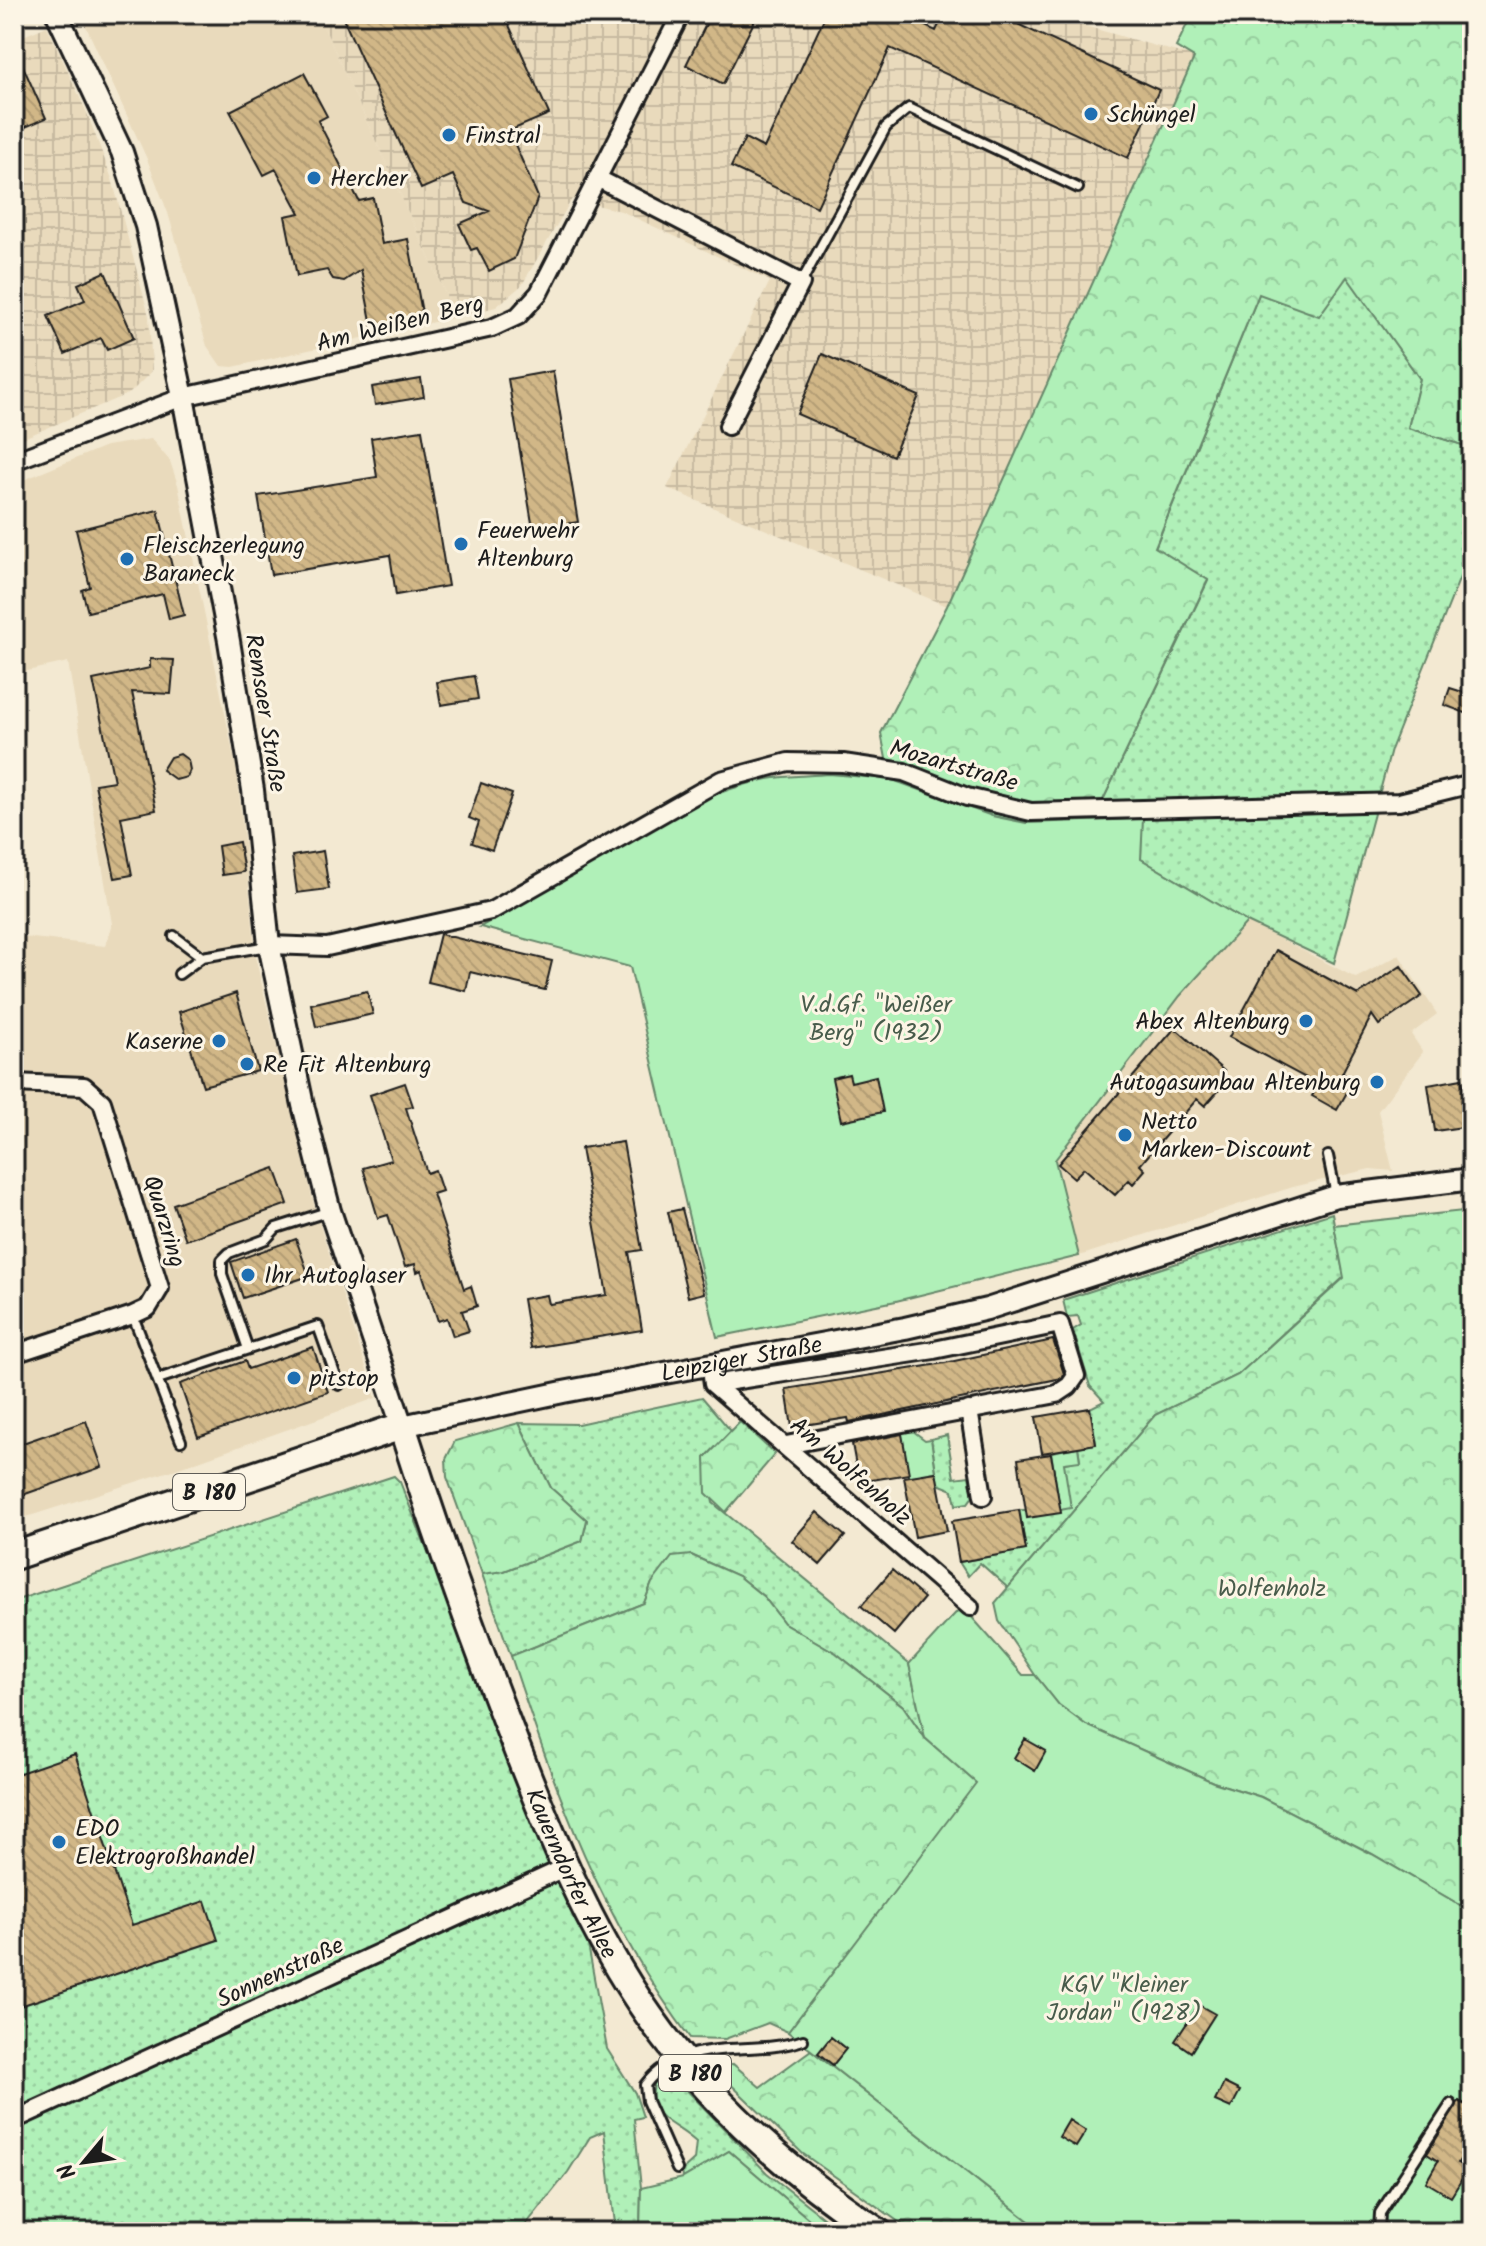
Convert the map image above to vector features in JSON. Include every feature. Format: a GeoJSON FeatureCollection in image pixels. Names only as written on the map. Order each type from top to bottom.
{"type":"FeatureCollection","features":[{"type":"Feature","properties":{"kind":"main road","name":"Leipziger Straße"},"geometry":{"type":"LineString","coordinates":[[14,1556],[402,1426]]}},
{"type":"Feature","properties":{"kind":"main road","name":"Kauerndorfer Allee"},"geometry":{"type":"LineString","coordinates":[[402,1426],[471,1629],[566,1867],[615,1962],[680,2057],[780,2159],[878,2232]]}},
{"type":"Feature","properties":{"kind":"street","name":"Remsaer Straße"},"geometry":{"type":"LineString","coordinates":[[57,14],[122,152],[146,226],[183,397],[253,790],[269,945],[330,1211],[402,1426]]}},
{"type":"Feature","properties":{"kind":"street","name":"Am Weißen Berg"},"geometry":{"type":"LineString","coordinates":[[14,461],[183,397],[351,362],[492,328],[518,316],[539,293],[681,14]]}},
{"type":"Feature","properties":{"kind":"street"},"geometry":{"type":"LineString","coordinates":[[597,178],[801,283],[728,426]]}},
{"type":"Feature","properties":{"kind":"street","name":"Mozartstraße"},"geometry":{"type":"LineString","coordinates":[[269,945],[327,947],[491,911],[721,780],[788,762],[843,763],[904,772],[967,797],[1031,812],[1399,802],[1472,784]]}},
{"type":"Feature","properties":{"kind":"street","name":"Quarzring"},"geometry":{"type":"LineString","coordinates":[[14,1083],[84,1086],[102,1102],[160,1288],[148,1308],[133,1315],[14,1354]]}},
{"type":"Feature","properties":{"kind":"street","name":"Leipziger Straße"},"geometry":{"type":"LineString","coordinates":[[712,1375],[987,1309],[1336,1196],[1472,1179]]}},
{"type":"Feature","properties":{"kind":"street","name":"Leipziger Straße"},"geometry":{"type":"LineString","coordinates":[[402,1426],[563,1392],[934,1350],[1060,1324],[1076,1376],[1069,1386],[1057,1394],[786,1445]]}},
{"type":"Feature","properties":{"kind":"street","name":"Am Wolfenholz"},"geometry":{"type":"LineString","coordinates":[[712,1375],[786,1445],[970,1607]]}},
{"type":"Feature","properties":{"kind":"street"},"geometry":{"type":"LineString","coordinates":[[969,1410],[983,1496]]}},
{"type":"Feature","properties":{"kind":"street","name":"Sonnenstraße"},"geometry":{"type":"LineString","coordinates":[[14,2120],[566,1867]]}},
{"type":"Feature","properties":{"kind":"lane"},"geometry":{"type":"LineString","coordinates":[[801,283],[886,127],[909,108],[1078,188]]}},
{"type":"Feature","properties":{"kind":"lane"},"geometry":{"type":"LineString","coordinates":[[174,936],[202,957]]}},
{"type":"Feature","properties":{"kind":"lane"},"geometry":{"type":"LineString","coordinates":[[179,974],[202,957],[269,945]]}},
{"type":"Feature","properties":{"kind":"lane"},"geometry":{"type":"LineString","coordinates":[[1328,1156],[1336,1196]]}},
{"type":"Feature","properties":{"kind":"lane"},"geometry":{"type":"LineString","coordinates":[[248,1349],[222,1274],[222,1260],[229,1253],[266,1239],[276,1228],[330,1211]]}},
{"type":"Feature","properties":{"kind":"lane"},"geometry":{"type":"LineString","coordinates":[[133,1315],[181,1441]]}},
{"type":"Feature","properties":{"kind":"lane"},"geometry":{"type":"LineString","coordinates":[[158,1379],[318,1326],[339,1385]]}},
{"type":"Feature","properties":{"kind":"lane"},"geometry":{"type":"LineString","coordinates":[[677,2169],[647,2101],[645,2085],[680,2057],[735,2046],[776,2049],[803,2040]]}},
{"type":"Feature","properties":{"kind":"lane"},"geometry":{"type":"LineString","coordinates":[[1379,2232],[1380,2213],[1451,2104]]}},
{"type":"Feature","properties":{"kind":"shaded area"},"geometry":{"type":"Polygon","coordinates":[[[101,14],[318,14],[456,317],[233,367],[221,366],[207,346],[168,213],[147,159],[84,22],[101,14]]]}},
{"type":"Feature","properties":{"kind":"shaded area"},"geometry":{"type":"Polygon","coordinates":[[[318,14],[1043,14],[1194,57],[947,606],[667,488],[770,281],[621,211],[572,199],[522,285],[496,307],[456,317],[318,14]]]}},
{"type":"Feature","properties":{"kind":"shaded area"},"geometry":{"type":"Polygon","coordinates":[[[47,26],[87,113],[112,179],[149,316],[152,371],[130,393],[14,442],[14,40],[47,26]]]}},
{"type":"Feature","properties":{"kind":"shaded area"},"geometry":{"type":"Polygon","coordinates":[[[151,439],[170,461],[178,485],[237,772],[257,964],[316,1213],[376,1398],[176,1469],[14,1521],[14,936],[105,946],[112,924],[68,662],[14,674],[14,484],[106,446],[151,439]]]}},
{"type":"Feature","properties":{"kind":"shaded area"},"geometry":{"type":"Polygon","coordinates":[[[1247,922],[1356,978],[1399,955],[1437,1014],[1411,1034],[1423,1052],[1378,1111],[1393,1171],[1370,1169],[1293,1187],[1079,1256],[1055,1160],[1180,996],[1247,922]]]}},
{"type":"Feature","properties":{"kind":"green space"},"geometry":{"type":"Polygon","coordinates":[[[1192,14],[1472,14],[1472,448],[1408,428],[1420,379],[1347,277],[1319,316],[1259,294],[1155,547],[1208,580],[1093,821],[1026,823],[992,816],[890,779],[881,733],[947,606],[1194,58],[1176,47],[1192,14]]]}},
{"type":"Feature","properties":{"kind":"green space"},"geometry":{"type":"Polygon","coordinates":[[[1347,276],[1420,379],[1408,428],[1472,448],[1472,547],[1391,750],[1334,963],[1247,922],[1141,859],[1142,819],[1093,821],[1208,581],[1155,548],[1259,294],[1347,276]]]}},
{"type":"Feature","properties":{"kind":"green space","name":"V.d.Gf. \"Weißer Berg\" (1932)"},"geometry":{"type":"Polygon","coordinates":[[[829,774],[890,779],[992,816],[1026,823],[1143,819],[1141,859],[1247,922],[1180,996],[1055,1160],[1079,1256],[896,1301],[717,1337],[630,967],[480,927],[620,842],[693,804],[730,789],[768,779],[829,774]]]}},
{"type":"Feature","properties":{"kind":"green space","name":"Wolfenholz"},"geometry":{"type":"Polygon","coordinates":[[[1472,1210],[1472,1912],[1372,1854],[1261,1797],[1213,1782],[1086,1725],[1059,1705],[1035,1675],[999,1621],[995,1603],[1155,1415],[1238,1375],[1344,1278],[1334,1225],[1472,1210]]]}},
{"type":"Feature","properties":{"kind":"green space"},"geometry":{"type":"Polygon","coordinates":[[[1332,1213],[1344,1277],[1238,1375],[1155,1415],[1008,1588],[980,1563],[968,1576],[959,1562],[1026,1550],[1019,1510],[1060,1510],[1064,1463],[1080,1460],[1078,1447],[1096,1444],[1090,1408],[1104,1401],[1090,1386],[1073,1330],[1081,1325],[1078,1316],[1067,1317],[1063,1300],[1332,1213]]]}},
{"type":"Feature","properties":{"kind":"green space"},"geometry":{"type":"Polygon","coordinates":[[[702,1397],[731,1431],[705,1458],[713,1503],[909,1664],[925,1738],[903,1706],[836,1653],[784,1623],[764,1597],[738,1576],[691,1555],[652,1583],[644,1603],[511,1656],[482,1574],[504,1571],[582,1541],[587,1520],[551,1488],[519,1423],[578,1424],[702,1397]]]}},
{"type":"Feature","properties":{"kind":"green space"},"geometry":{"type":"Polygon","coordinates":[[[740,1422],[775,1454],[726,1512],[706,1493],[705,1458],[740,1422]]]}},
{"type":"Feature","properties":{"kind":"green space"},"geometry":{"type":"Polygon","coordinates":[[[519,1423],[551,1488],[587,1520],[582,1541],[504,1571],[482,1574],[447,1477],[446,1459],[455,1441],[519,1423]]]}},
{"type":"Feature","properties":{"kind":"green space"},"geometry":{"type":"Polygon","coordinates":[[[913,1431],[925,1440],[931,1439],[936,1472],[909,1477],[888,1441],[891,1434],[913,1431]]]}},
{"type":"Feature","properties":{"kind":"green space"},"geometry":{"type":"Polygon","coordinates":[[[947,1435],[954,1478],[969,1476],[973,1496],[968,1503],[956,1505],[953,1490],[938,1484],[931,1439],[947,1435]]]}},
{"type":"Feature","properties":{"kind":"green space"},"geometry":{"type":"Polygon","coordinates":[[[1078,1447],[1080,1461],[1064,1463],[1071,1508],[1060,1510],[1051,1452],[1078,1447]]]}},
{"type":"Feature","properties":{"kind":"green space"},"geometry":{"type":"Polygon","coordinates":[[[394,1476],[400,1482],[574,1916],[587,1939],[607,2049],[635,2093],[643,2117],[634,2119],[641,2188],[640,2232],[616,2232],[604,2131],[590,2137],[568,2172],[520,2232],[14,2232],[14,1601],[394,1476]]]}},
{"type":"Feature","properties":{"kind":"green space"},"geometry":{"type":"Polygon","coordinates":[[[691,1555],[738,1576],[764,1597],[784,1623],[836,1653],[903,1706],[925,1738],[977,1783],[788,2032],[768,2023],[725,2039],[690,2038],[631,1947],[584,1855],[546,1759],[511,1656],[644,1603],[652,1583],[672,1557],[691,1555]]]}},
{"type":"Feature","properties":{"kind":"green space","name":"KGV \"Kleiner Jordan\" (1928)"},"geometry":{"type":"Polygon","coordinates":[[[962,1606],[1023,1675],[1035,1675],[1059,1705],[1086,1725],[1213,1782],[1261,1797],[1372,1854],[1472,1912],[1472,2232],[1043,2232],[788,2032],[976,1783],[925,1738],[909,1664],[962,1606]]]}},
{"type":"Feature","properties":{"kind":"green space"},"geometry":{"type":"Polygon","coordinates":[[[811,2050],[1043,2232],[913,2232],[802,2153],[717,2071],[733,2064],[760,2087],[811,2050]]]}},
{"type":"Feature","properties":{"kind":"green space"},"geometry":{"type":"Polygon","coordinates":[[[674,2077],[767,2173],[842,2232],[824,2232],[729,2151],[683,2178],[682,2171],[694,2160],[696,2142],[662,2117],[653,2102],[656,2079],[674,2077]]]}},
{"type":"Feature","properties":{"kind":"green space"},"geometry":{"type":"Polygon","coordinates":[[[729,2151],[824,2232],[640,2232],[641,2188],[683,2178],[729,2151]]]}},
{"type":"Feature","properties":{"kind":"building","name":"Finstral"},"geometry":{"type":"Polygon","coordinates":[[[341,14],[504,14],[549,114],[509,131],[538,197],[514,259],[489,271],[477,248],[471,250],[459,224],[489,211],[466,203],[453,175],[421,189],[341,14]]]}},
{"type":"Feature","properties":{"kind":"building"},"geometry":{"type":"Polygon","coordinates":[[[711,14],[758,14],[723,84],[686,65],[711,14]]]}},
{"type":"Feature","properties":{"kind":"building","name":"Schüngel"},"geometry":{"type":"Polygon","coordinates":[[[826,14],[899,14],[936,31],[944,14],[996,14],[1159,90],[1128,158],[890,48],[817,207],[731,167],[745,138],[764,148],[826,14]]]}},
{"type":"Feature","properties":{"kind":"building"},"geometry":{"type":"Polygon","coordinates":[[[14,46],[46,118],[14,132],[14,46]]]}},
{"type":"Feature","properties":{"kind":"building","name":"Hercher"},"geometry":{"type":"Polygon","coordinates":[[[304,73],[327,116],[318,121],[359,201],[373,198],[382,244],[408,239],[424,323],[374,336],[361,270],[344,281],[333,279],[327,270],[297,276],[285,216],[300,213],[276,169],[264,175],[230,111],[304,73]]]}},
{"type":"Feature","properties":{"kind":"building"},"geometry":{"type":"Polygon","coordinates":[[[105,272],[134,338],[107,350],[101,338],[65,354],[48,316],[85,300],[78,284],[105,272]]]}},
{"type":"Feature","properties":{"kind":"building"},"geometry":{"type":"Polygon","coordinates":[[[822,354],[919,396],[893,456],[797,414],[822,354]]]}},
{"type":"Feature","properties":{"kind":"building"},"geometry":{"type":"Polygon","coordinates":[[[553,371],[578,522],[533,529],[508,379],[553,371]]]}},
{"type":"Feature","properties":{"kind":"building"},"geometry":{"type":"Polygon","coordinates":[[[421,379],[424,397],[375,405],[372,387],[421,379]]]}},
{"type":"Feature","properties":{"kind":"building"},"geometry":{"type":"Polygon","coordinates":[[[422,430],[448,586],[396,595],[390,555],[271,575],[258,496],[377,477],[371,438],[422,430]]]}},
{"type":"Feature","properties":{"kind":"building","name":"Fleischzerlegung Baraneck"},"geometry":{"type":"Polygon","coordinates":[[[158,510],[184,615],[169,619],[163,594],[88,612],[82,590],[90,587],[76,530],[158,510]]]}},
{"type":"Feature","properties":{"kind":"building"},"geometry":{"type":"Polygon","coordinates":[[[150,659],[174,660],[171,694],[132,692],[156,810],[121,817],[132,875],[115,878],[95,784],[114,781],[93,680],[150,668],[150,659]]]}},
{"type":"Feature","properties":{"kind":"building"},"geometry":{"type":"Polygon","coordinates":[[[474,676],[478,699],[441,705],[437,682],[474,676]]]}},
{"type":"Feature","properties":{"kind":"building"},"geometry":{"type":"Polygon","coordinates":[[[1450,688],[1472,695],[1468,714],[1444,705],[1450,688]]]}},
{"type":"Feature","properties":{"kind":"building"},"geometry":{"type":"Polygon","coordinates":[[[180,754],[188,760],[190,770],[187,777],[176,780],[162,770],[170,757],[180,754]]]}},
{"type":"Feature","properties":{"kind":"building"},"geometry":{"type":"Polygon","coordinates":[[[481,783],[512,794],[492,850],[472,843],[479,822],[469,818],[481,783]]]}},
{"type":"Feature","properties":{"kind":"building"},"geometry":{"type":"Polygon","coordinates":[[[239,842],[244,872],[222,875],[218,846],[239,842]]]}},
{"type":"Feature","properties":{"kind":"building"},"geometry":{"type":"Polygon","coordinates":[[[323,851],[329,889],[297,893],[292,856],[323,851]]]}},
{"type":"Feature","properties":{"kind":"building"},"geometry":{"type":"Polygon","coordinates":[[[440,934],[552,961],[545,990],[470,972],[466,991],[428,982],[440,934]]]}},
{"type":"Feature","properties":{"kind":"building"},"geometry":{"type":"Polygon","coordinates":[[[1276,950],[1358,995],[1401,966],[1422,996],[1379,1025],[1372,1015],[1342,1073],[1354,1080],[1337,1110],[1312,1096],[1319,1085],[1229,1037],[1276,950]]]}},
{"type":"Feature","properties":{"kind":"building"},"geometry":{"type":"Polygon","coordinates":[[[367,991],[373,1014],[316,1027],[311,1004],[367,991]]]}},
{"type":"Feature","properties":{"kind":"building","name":"Kaserne"},"geometry":{"type":"Polygon","coordinates":[[[236,993],[258,1071],[203,1086],[179,1012],[236,993]]]}},
{"type":"Feature","properties":{"kind":"building","name":"Netto Marken-Discount"},"geometry":{"type":"Polygon","coordinates":[[[1175,1028],[1224,1071],[1221,1074],[1228,1080],[1205,1106],[1197,1099],[1140,1165],[1145,1170],[1133,1184],[1129,1180],[1115,1195],[1084,1168],[1074,1178],[1058,1164],[1175,1028]]]}},
{"type":"Feature","properties":{"kind":"building"},"geometry":{"type":"Polygon","coordinates":[[[849,1074],[851,1082],[876,1076],[883,1112],[841,1121],[832,1078],[849,1074]]]}},
{"type":"Feature","properties":{"kind":"building"},"geometry":{"type":"Polygon","coordinates":[[[1462,1079],[1470,1126],[1435,1131],[1428,1085],[1462,1079]]]}},
{"type":"Feature","properties":{"kind":"building"},"geometry":{"type":"Polygon","coordinates":[[[405,1083],[413,1106],[406,1108],[427,1173],[435,1170],[442,1191],[433,1194],[464,1289],[471,1286],[477,1306],[462,1311],[469,1331],[453,1336],[447,1318],[438,1321],[421,1270],[417,1272],[415,1264],[405,1267],[388,1215],[378,1218],[363,1168],[391,1160],[370,1095],[405,1083]]]}},
{"type":"Feature","properties":{"kind":"building"},"geometry":{"type":"Polygon","coordinates":[[[623,1142],[642,1250],[629,1252],[642,1330],[531,1348],[523,1299],[547,1295],[549,1304],[607,1295],[581,1148],[623,1142]]]}},
{"type":"Feature","properties":{"kind":"building"},"geometry":{"type":"Polygon","coordinates":[[[275,1168],[288,1204],[186,1240],[173,1204],[275,1168]]]}},
{"type":"Feature","properties":{"kind":"building"},"geometry":{"type":"Polygon","coordinates":[[[682,1209],[704,1293],[688,1297],[668,1212],[682,1209]]]}},
{"type":"Feature","properties":{"kind":"building"},"geometry":{"type":"Polygon","coordinates":[[[296,1239],[309,1276],[243,1298],[231,1262],[296,1239]]]}},
{"type":"Feature","properties":{"kind":"building"},"geometry":{"type":"Polygon","coordinates":[[[1053,1340],[1064,1374],[1062,1378],[849,1422],[848,1418],[792,1427],[786,1389],[945,1363],[1053,1340]]]}},
{"type":"Feature","properties":{"kind":"building"},"geometry":{"type":"Polygon","coordinates":[[[313,1347],[328,1392],[198,1437],[180,1384],[245,1361],[248,1369],[313,1347]]]}},
{"type":"Feature","properties":{"kind":"building"},"geometry":{"type":"Polygon","coordinates":[[[1090,1408],[1096,1444],[1042,1453],[1036,1417],[1090,1408]]]}},
{"type":"Feature","properties":{"kind":"building"},"geometry":{"type":"Polygon","coordinates":[[[86,1421],[102,1467],[14,1498],[14,1446],[86,1421]]]}},
{"type":"Feature","properties":{"kind":"building"},"geometry":{"type":"Polygon","coordinates":[[[902,1434],[909,1474],[859,1482],[852,1444],[902,1434]]]}},
{"type":"Feature","properties":{"kind":"building"},"geometry":{"type":"Polygon","coordinates":[[[1051,1454],[1061,1513],[1027,1518],[1018,1459],[1051,1454]]]}},
{"type":"Feature","properties":{"kind":"building"},"geometry":{"type":"Polygon","coordinates":[[[936,1472],[947,1531],[915,1537],[904,1477],[936,1472]]]}},
{"type":"Feature","properties":{"kind":"building"},"geometry":{"type":"Polygon","coordinates":[[[1019,1510],[1026,1550],[959,1562],[952,1521],[1019,1510]]]}},
{"type":"Feature","properties":{"kind":"building"},"geometry":{"type":"Polygon","coordinates":[[[817,1512],[845,1536],[820,1565],[792,1541],[817,1512]]]}},
{"type":"Feature","properties":{"kind":"building"},"geometry":{"type":"Polygon","coordinates":[[[892,1570],[924,1598],[894,1634],[861,1606],[892,1570]]]}},
{"type":"Feature","properties":{"kind":"building"},"geometry":{"type":"Polygon","coordinates":[[[1025,1739],[1046,1751],[1035,1771],[1014,1758],[1025,1739]]]}},
{"type":"Feature","properties":{"kind":"building","name":"EDO Elektrogroßhandel"},"geometry":{"type":"Polygon","coordinates":[[[75,1754],[132,1925],[205,1901],[218,1940],[14,2008],[14,1775],[75,1754]]]}},
{"type":"Feature","properties":{"kind":"building"},"geometry":{"type":"Polygon","coordinates":[[[1199,2005],[1215,2014],[1191,2052],[1175,2041],[1199,2005]]]}},
{"type":"Feature","properties":{"kind":"building"},"geometry":{"type":"Polygon","coordinates":[[[831,2037],[846,2049],[833,2065],[818,2053],[831,2037]]]}},
{"type":"Feature","properties":{"kind":"building"},"geometry":{"type":"Polygon","coordinates":[[[1224,2083],[1240,2091],[1231,2108],[1215,2101],[1224,2083]]]}},
{"type":"Feature","properties":{"kind":"building"},"geometry":{"type":"Polygon","coordinates":[[[1459,2101],[1472,2108],[1472,2140],[1458,2163],[1468,2169],[1451,2197],[1426,2182],[1438,2161],[1427,2154],[1459,2101]]]}},
{"type":"Feature","properties":{"kind":"building"},"geometry":{"type":"Polygon","coordinates":[[[1069,2120],[1086,2131],[1076,2147],[1059,2137],[1069,2120]]]}},
{"type":"Feature","properties":{"kind":"place","name":"Schüngel"},"geometry":{"type":"Point","coordinates":[1091,114]}},
{"type":"Feature","properties":{"kind":"place","name":"Finstral"},"geometry":{"type":"Point","coordinates":[449,135]}},
{"type":"Feature","properties":{"kind":"place","name":"Hercher"},"geometry":{"type":"Point","coordinates":[314,178]}},
{"type":"Feature","properties":{"kind":"place","name":"Feuerwehr Altenburg"},"geometry":{"type":"Point","coordinates":[461,544]}},
{"type":"Feature","properties":{"kind":"place","name":"Fleischzerlegung Baraneck"},"geometry":{"type":"Point","coordinates":[127,559]}},
{"type":"Feature","properties":{"kind":"place","name":"Abex Altenburg"},"geometry":{"type":"Point","coordinates":[1306,1021]}},
{"type":"Feature","properties":{"kind":"place","name":"Kaserne"},"geometry":{"type":"Point","coordinates":[219,1041]}},
{"type":"Feature","properties":{"kind":"place","name":"Re Fit Altenburg"},"geometry":{"type":"Point","coordinates":[247,1064]}},
{"type":"Feature","properties":{"kind":"place","name":"Autogasumbau Altenburg"},"geometry":{"type":"Point","coordinates":[1377,1082]}},
{"type":"Feature","properties":{"kind":"place","name":"Netto Marken-Discount"},"geometry":{"type":"Point","coordinates":[1125,1135]}},
{"type":"Feature","properties":{"kind":"place","name":"Ihr Autoglaser"},"geometry":{"type":"Point","coordinates":[248,1275]}},
{"type":"Feature","properties":{"kind":"place","name":"pitstop"},"geometry":{"type":"Point","coordinates":[294,1378]}},
{"type":"Feature","properties":{"kind":"place","name":"EDO Elektrogroßhandel"},"geometry":{"type":"Point","coordinates":[59,1842]}}]}
